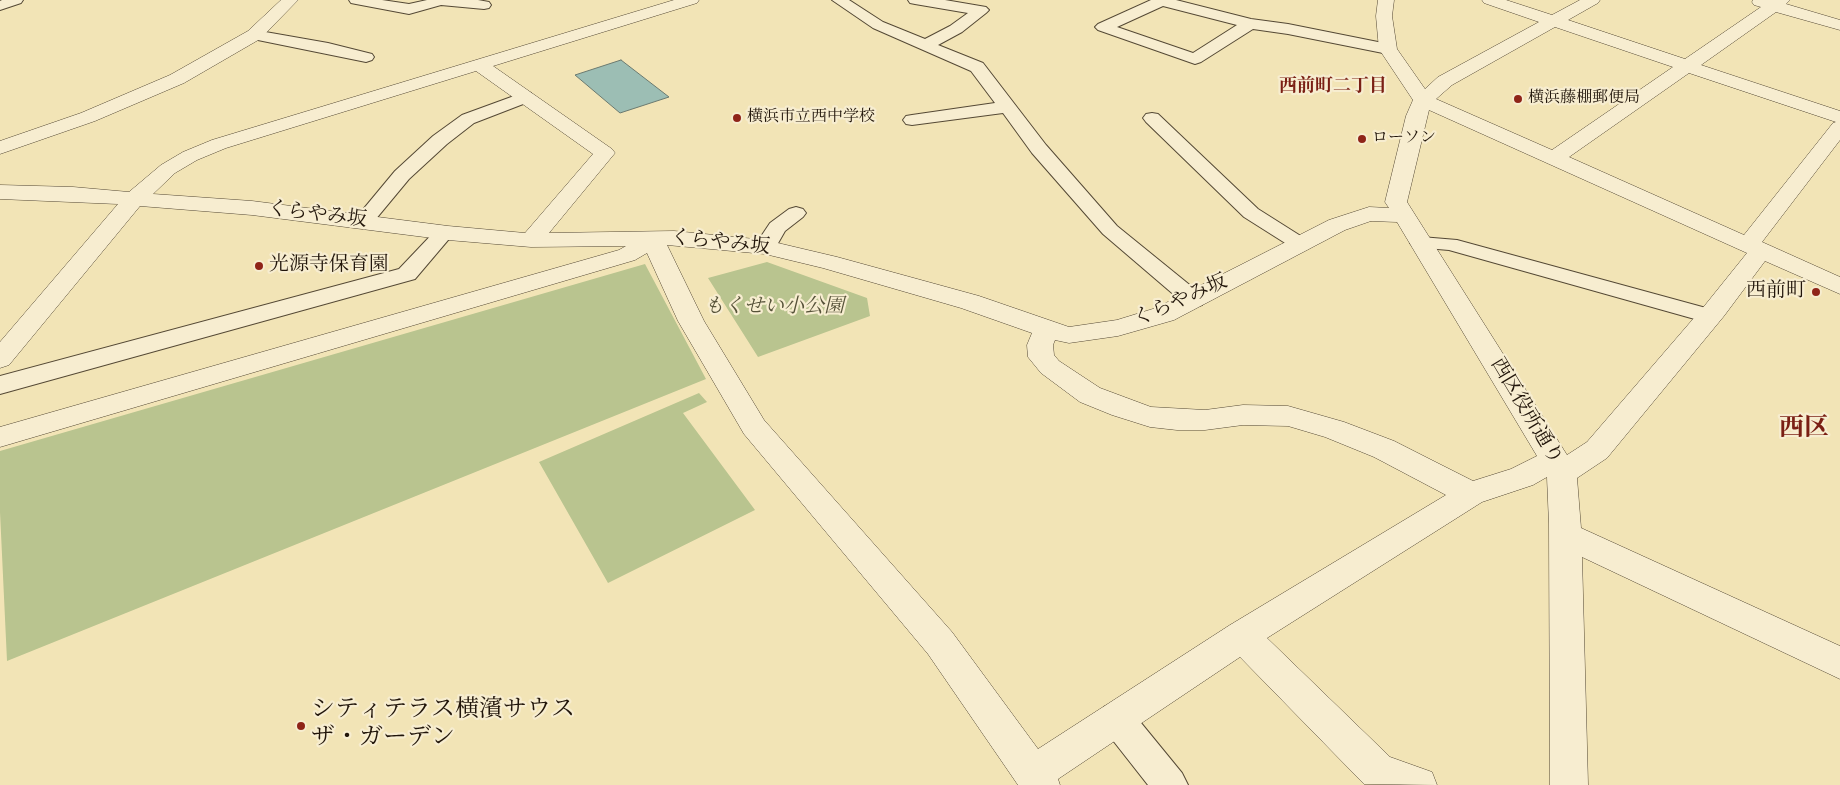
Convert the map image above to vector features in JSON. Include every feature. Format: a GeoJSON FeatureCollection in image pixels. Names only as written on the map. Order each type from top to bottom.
{"type":"FeatureCollection","features":[{"type":"Feature","properties":{"kind":"street"},"geometry":{"type":"LineString","coordinates":[[0,148],[126,102],[176,79],[254,35],[290,0]]}},
{"type":"Feature","properties":{"kind":"street"},"geometry":{"type":"LineString","coordinates":[[635,0],[654,12]]}},
{"type":"Feature","properties":{"kind":"street"},"geometry":{"type":"LineString","coordinates":[[0,359],[134,198],[168,168],[190,156],[219,144],[480,66],[691,0]]}},
{"type":"Feature","properties":{"kind":"street"},"geometry":{"type":"LineString","coordinates":[[1386,0],[1384,16],[1388,49],[1423,100],[1840,286]]}},
{"type":"Feature","properties":{"kind":"street"},"geometry":{"type":"LineString","coordinates":[[1490,0],[1840,117]]}},
{"type":"Feature","properties":{"kind":"street"},"geometry":{"type":"LineString","coordinates":[[1423,100],[1445,81],[1592,0]]}},
{"type":"Feature","properties":{"kind":"street"},"geometry":{"type":"LineString","coordinates":[[1754,0],[1778,3],[1840,25]]}},
{"type":"Feature","properties":{"kind":"street"},"geometry":{"type":"LineString","coordinates":[[1554,159],[1778,3]]}},
{"type":"Feature","properties":{"kind":"street"},"geometry":{"type":"LineString","coordinates":[[480,66],[605,153],[531,240]]}},
{"type":"Feature","properties":{"kind":"street","name":"西区役所通り"},"geometry":{"type":"LineString","coordinates":[[1423,100],[1416,116],[1396,202],[1536,428],[1558,467],[1564,535],[1569,785]]}},
{"type":"Feature","properties":{"kind":"street"},"geometry":{"type":"LineString","coordinates":[[0,437],[627,255],[652,239],[691,321],[754,427],[940,643],[1030,781],[1116,718],[1242,636],[1471,494],[1558,467],[1596,450],[1709,316],[1840,127]]}},
{"type":"Feature","properties":{"kind":"street","name":"くらやみ坂"},"geometry":{"type":"LineString","coordinates":[[0,192],[134,198],[252,208],[444,233],[531,240],[652,239],[714,241],[765,247],[829,262],[970,302],[1069,335],[1111,330],[1139,323],[1194,300],[1337,225],[1369,214],[1404,216]]}},
{"type":"Feature","properties":{"kind":"street"},"geometry":{"type":"LineString","coordinates":[[1047,329],[1040,345],[1041,356],[1050,367],[1090,395],[1122,408],[1150,417],[1178,420],[1205,420],[1243,415],[1288,416],[1334,429],[1376,446],[1471,494]]}},
{"type":"Feature","properties":{"kind":"street"},"geometry":{"type":"LineString","coordinates":[[1564,535],[1840,664]]}},
{"type":"Feature","properties":{"kind":"street"},"geometry":{"type":"LineString","coordinates":[[1242,636],[1378,771],[1418,785]]}},
{"type":"Feature","properties":{"kind":"lane"},"geometry":{"type":"LineString","coordinates":[[0,6],[16,0]]}},
{"type":"Feature","properties":{"kind":"lane"},"geometry":{"type":"LineString","coordinates":[[356,0],[409,9],[441,1],[484,5]]}},
{"type":"Feature","properties":{"kind":"lane"},"geometry":{"type":"LineString","coordinates":[[839,0],[878,25],[977,67],[1040,149],[1110,230],[1194,300]]}},
{"type":"Feature","properties":{"kind":"lane"},"geometry":{"type":"LineString","coordinates":[[915,0],[981,10],[956,29],[925,45]]}},
{"type":"Feature","properties":{"kind":"lane"},"geometry":{"type":"LineString","coordinates":[[1250,24],[1195,59],[1103,27],[1160,0],[1250,24],[1288,28],[1388,49]]}},
{"type":"Feature","properties":{"kind":"lane"},"geometry":{"type":"LineString","coordinates":[[1240,6],[1248,13],[1278,22],[1288,28]]}},
{"type":"Feature","properties":{"kind":"lane"},"geometry":{"type":"LineString","coordinates":[[254,35],[328,48],[366,57]]}},
{"type":"Feature","properties":{"kind":"lane"},"geometry":{"type":"LineString","coordinates":[[363,222],[402,175],[440,140],[468,119],[525,98]]}},
{"type":"Feature","properties":{"kind":"lane"},"geometry":{"type":"LineString","coordinates":[[912,120],[1007,107]]}},
{"type":"Feature","properties":{"kind":"lane"},"geometry":{"type":"LineString","coordinates":[[1152,118],[1251,213],[1300,244]]}},
{"type":"Feature","properties":{"kind":"lane"},"geometry":{"type":"LineString","coordinates":[[765,247],[777,227],[796,212]]}},
{"type":"Feature","properties":{"kind":"lane"},"geometry":{"type":"LineString","coordinates":[[0,385],[407,274],[444,233]]}},
{"type":"Feature","properties":{"kind":"lane"},"geometry":{"type":"LineString","coordinates":[[1421,243],[1450,244],[1709,316]]}},
{"type":"Feature","properties":{"kind":"lane"},"geometry":{"type":"LineString","coordinates":[[1116,718],[1170,785]]}},
{"type":"Feature","properties":{"kind":"green space","name":"もくせい小公園"},"geometry":{"type":"Polygon","coordinates":[[[767,262],[867,298],[870,316],[758,357],[708,278],[767,262]]]}},
{"type":"Feature","properties":{"kind":"green space"},"geometry":{"type":"Polygon","coordinates":[[[645,264],[706,379],[7,661],[0,512],[0,451],[645,264]]]}},
{"type":"Feature","properties":{"kind":"green space"},"geometry":{"type":"Polygon","coordinates":[[[699,393],[707,402],[683,413],[755,510],[608,583],[539,462],[699,393]]]}},
{"type":"Feature","properties":{"kind":"water"},"geometry":{"type":"Polygon","coordinates":[[[621,60],[669,97],[620,113],[575,75],[621,60]]]}},
{"type":"Feature","properties":{"kind":"place","name":"横浜藤棚郵便局"},"geometry":{"type":"Point","coordinates":[1518,99]}},
{"type":"Feature","properties":{"kind":"place","name":"横浜市立西中学校"},"geometry":{"type":"Point","coordinates":[737,118]}},
{"type":"Feature","properties":{"kind":"place","name":"ローソン"},"geometry":{"type":"Point","coordinates":[1362,139]}},
{"type":"Feature","properties":{"kind":"place","name":"光源寺保育園"},"geometry":{"type":"Point","coordinates":[259,266]}},
{"type":"Feature","properties":{"kind":"place","name":"西前町"},"geometry":{"type":"Point","coordinates":[1816,292]}},
{"type":"Feature","properties":{"kind":"place","name":"シティテラス横濱サウス ザ・ガーデン"},"geometry":{"type":"Point","coordinates":[301,726]}},
{"type":"Feature","properties":{"kind":"district","name":"西前町二丁目"},"geometry":{"type":"Point","coordinates":[1333,88]}},
{"type":"Feature","properties":{"kind":"district","name":"西区"},"geometry":{"type":"Point","coordinates":[1804,430]}}]}
